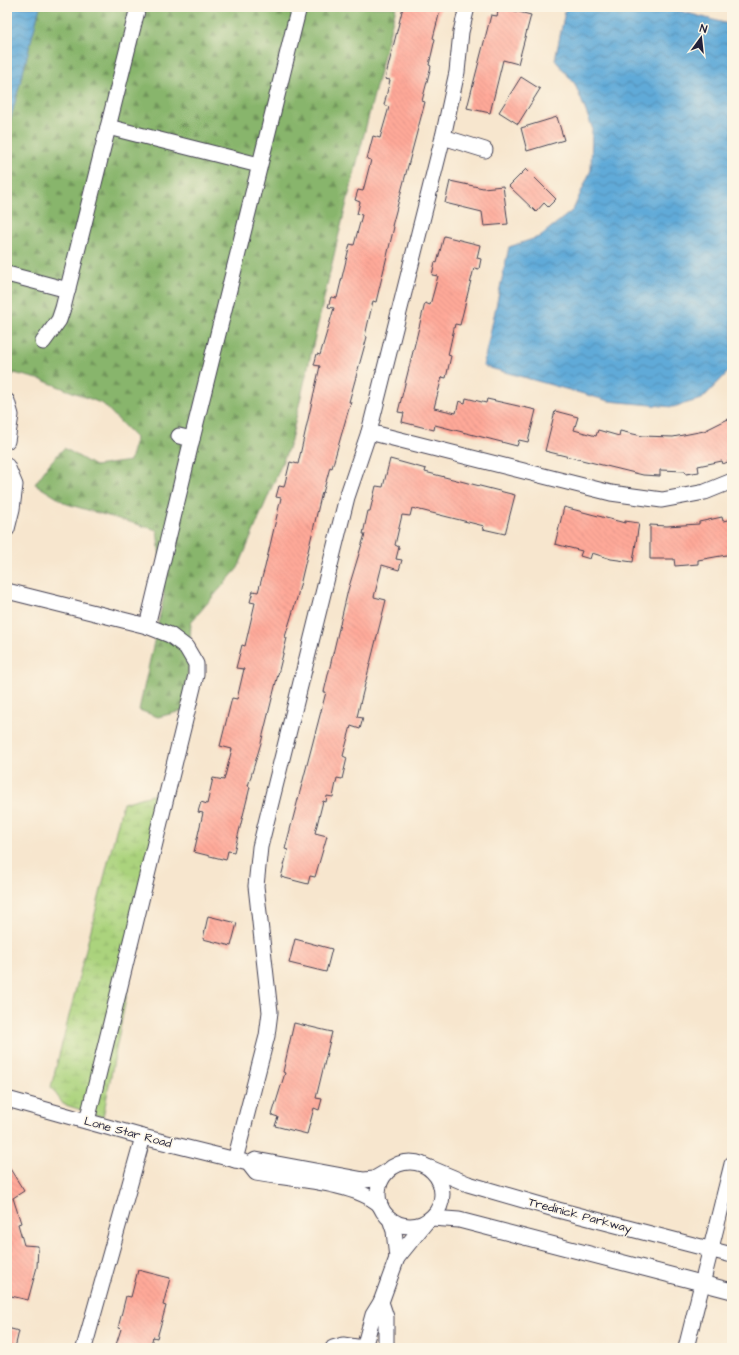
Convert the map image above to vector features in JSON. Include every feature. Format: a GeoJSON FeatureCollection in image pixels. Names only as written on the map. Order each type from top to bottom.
{"type":"FeatureCollection","features":[{"type":"Feature","properties":{"kind":"street"},"geometry":{"type":"LineString","coordinates":[[43,342],[59,320],[68,290],[138,7]]}},
{"type":"Feature","properties":{"kind":"street"},"geometry":{"type":"LineString","coordinates":[[147,626],[186,438],[259,165],[299,7]]}},
{"type":"Feature","properties":{"kind":"street"},"geometry":{"type":"LineString","coordinates":[[242,1162],[270,1012],[256,886],[260,847],[347,497],[369,432],[443,138],[457,72],[461,32],[467,7]]}},
{"type":"Feature","properties":{"kind":"street"},"geometry":{"type":"LineString","coordinates":[[108,127],[259,165]]}},
{"type":"Feature","properties":{"kind":"street"},"geometry":{"type":"LineString","coordinates":[[443,138],[485,150]]}},
{"type":"Feature","properties":{"kind":"street"},"geometry":{"type":"LineString","coordinates":[[7,274],[68,290]]}},
{"type":"Feature","properties":{"kind":"street"},"geometry":{"type":"LineString","coordinates":[[7,400],[11,415],[7,441]]}},
{"type":"Feature","properties":{"kind":"street"},"geometry":{"type":"LineString","coordinates":[[369,432],[611,493],[662,500],[706,492],[732,481]]}},
{"type":"Feature","properties":{"kind":"street"},"geometry":{"type":"LineString","coordinates":[[7,466],[15,485],[12,509],[7,529]]}},
{"type":"Feature","properties":{"kind":"street"},"geometry":{"type":"LineString","coordinates":[[7,591],[147,626],[170,635],[186,647],[196,664],[196,675],[87,1121]]}},
{"type":"Feature","properties":{"kind":"street","name":"Lone Star Road"},"geometry":{"type":"LineString","coordinates":[[7,1098],[143,1137],[242,1162],[256,1160],[364,1180],[374,1179],[386,1172]]}},
{"type":"Feature","properties":{"kind":"street"},"geometry":{"type":"LineString","coordinates":[[84,1348],[143,1137]]}},
{"type":"Feature","properties":{"kind":"street","name":"Lone Star Road"},"geometry":{"type":"LineString","coordinates":[[242,1162],[256,1173],[356,1191],[373,1198],[380,1205]]}},
{"type":"Feature","properties":{"kind":"street"},"geometry":{"type":"LineString","coordinates":[[333,1348],[343,1344],[358,1348],[380,1302],[397,1258],[438,1211],[443,1192],[439,1179],[430,1168],[420,1163],[401,1163],[386,1172],[379,1188],[380,1205],[390,1219],[394,1231],[397,1258]]}},
{"type":"Feature","properties":{"kind":"street"},"geometry":{"type":"LineString","coordinates":[[686,1348],[732,1164]]}},
{"type":"Feature","properties":{"kind":"street","name":"Tredinick Parkway"},"geometry":{"type":"LineString","coordinates":[[430,1168],[476,1187],[732,1255]]}},
{"type":"Feature","properties":{"kind":"street"},"geometry":{"type":"LineString","coordinates":[[390,1219],[404,1226],[413,1226],[430,1219],[459,1220],[732,1291]]}},
{"type":"Feature","properties":{"kind":"street"},"geometry":{"type":"LineString","coordinates":[[380,1302],[386,1317],[386,1348]]}},
{"type":"Feature","properties":{"kind":"green space"},"geometry":{"type":"Polygon","coordinates":[[[7,7],[396,7],[338,238],[290,444],[238,568],[191,622],[189,666],[182,711],[158,717],[139,710],[164,596],[157,530],[67,504],[35,484],[50,463],[64,448],[95,466],[130,461],[136,438],[103,404],[42,380],[14,373],[7,384],[7,7]]]}},
{"type":"Feature","properties":{"kind":"green space"},"geometry":{"type":"Polygon","coordinates":[[[166,791],[103,1117],[63,1104],[51,1087],[123,803],[166,791]]]}},
{"type":"Feature","properties":{"kind":"water"},"geometry":{"type":"Polygon","coordinates":[[[7,7],[40,7],[7,133],[7,7]]]}},
{"type":"Feature","properties":{"kind":"water"},"geometry":{"type":"Polygon","coordinates":[[[566,7],[665,7],[732,25],[732,368],[702,399],[673,407],[609,401],[483,366],[509,247],[539,237],[573,210],[591,170],[592,127],[575,84],[555,60],[566,7]]]}},
{"type":"Feature","properties":{"kind":"building"},"geometry":{"type":"Polygon","coordinates":[[[403,7],[441,7],[433,38],[435,39],[429,65],[431,66],[422,101],[425,102],[392,226],[394,227],[376,302],[373,301],[365,336],[367,337],[349,402],[351,402],[332,468],[330,467],[323,493],[322,492],[297,598],[285,637],[287,638],[261,743],[248,786],[250,787],[234,852],[228,851],[226,860],[194,852],[203,813],[198,812],[201,802],[207,804],[213,778],[224,780],[232,749],[220,746],[232,698],[237,699],[244,669],[236,668],[242,645],[245,646],[255,603],[250,602],[253,591],[258,592],[265,567],[281,498],[276,497],[279,486],[284,487],[290,462],[298,464],[320,366],[314,365],[317,354],[320,355],[334,308],[328,307],[331,297],[337,298],[350,244],[354,245],[362,215],[357,214],[360,202],[355,200],[358,190],[363,191],[371,160],[367,159],[373,136],[380,138],[389,107],[384,105],[390,80],[385,79],[403,7]]]}},
{"type":"Feature","properties":{"kind":"building"},"geometry":{"type":"Polygon","coordinates":[[[499,7],[531,15],[518,64],[503,60],[490,113],[467,108],[491,15],[497,16],[499,7]]]}},
{"type":"Feature","properties":{"kind":"building"},"geometry":{"type":"Polygon","coordinates":[[[521,77],[540,89],[518,124],[499,112],[521,77]]]}},
{"type":"Feature","properties":{"kind":"building"},"geometry":{"type":"Polygon","coordinates":[[[557,117],[564,140],[527,151],[521,128],[557,117]]]}},
{"type":"Feature","properties":{"kind":"building"},"geometry":{"type":"Polygon","coordinates":[[[526,169],[556,199],[548,207],[544,203],[536,212],[509,186],[526,169]]]}},
{"type":"Feature","properties":{"kind":"building"},"geometry":{"type":"Polygon","coordinates":[[[450,181],[483,188],[503,186],[508,224],[484,226],[482,212],[445,203],[450,181]]]}},
{"type":"Feature","properties":{"kind":"building"},"geometry":{"type":"Polygon","coordinates":[[[444,236],[480,245],[477,258],[481,259],[479,269],[474,268],[460,325],[455,324],[448,355],[451,356],[446,378],[442,377],[434,408],[456,413],[459,401],[465,403],[466,398],[486,403],[487,399],[536,410],[528,442],[519,440],[517,446],[435,425],[434,430],[402,422],[404,413],[398,412],[425,303],[430,305],[438,276],[432,275],[435,262],[437,263],[444,236]]]}},
{"type":"Feature","properties":{"kind":"building"},"geometry":{"type":"Polygon","coordinates":[[[555,411],[578,417],[574,430],[596,436],[598,430],[619,436],[620,431],[642,436],[673,437],[704,431],[728,419],[732,427],[732,460],[723,464],[722,461],[698,466],[699,472],[686,474],[685,471],[660,470],[660,476],[643,475],[545,451],[555,411]]]}},
{"type":"Feature","properties":{"kind":"building"},"geometry":{"type":"Polygon","coordinates":[[[390,459],[426,469],[425,472],[515,495],[505,534],[483,529],[484,526],[412,508],[410,516],[402,515],[395,545],[399,547],[396,559],[402,560],[399,570],[382,565],[374,597],[386,600],[357,717],[363,718],[360,729],[351,726],[343,756],[347,758],[342,779],[337,778],[333,797],[327,796],[326,802],[323,801],[315,833],[327,836],[315,877],[310,876],[308,884],[281,877],[288,850],[285,849],[326,692],[324,692],[348,590],[365,534],[363,534],[368,511],[370,511],[376,486],[383,487],[390,459]]]}},
{"type":"Feature","properties":{"kind":"building"},"geometry":{"type":"Polygon","coordinates":[[[564,507],[625,523],[625,521],[639,523],[633,562],[611,559],[592,553],[590,559],[580,556],[582,551],[555,544],[564,507]]]}},
{"type":"Feature","properties":{"kind":"building"},"geometry":{"type":"Polygon","coordinates":[[[722,517],[723,521],[732,519],[732,554],[698,560],[698,564],[675,566],[674,559],[650,559],[650,525],[667,526],[699,524],[699,522],[722,517]]]}},
{"type":"Feature","properties":{"kind":"building"},"geometry":{"type":"Polygon","coordinates":[[[208,916],[237,923],[231,946],[203,939],[208,916]]]}},
{"type":"Feature","properties":{"kind":"building"},"geometry":{"type":"Polygon","coordinates":[[[295,939],[332,949],[326,972],[289,963],[295,939]]]}},
{"type":"Feature","properties":{"kind":"building"},"geometry":{"type":"Polygon","coordinates":[[[294,1023],[332,1032],[316,1098],[322,1099],[319,1110],[314,1108],[307,1134],[275,1126],[278,1117],[272,1115],[285,1073],[283,1072],[294,1023]]]}},
{"type":"Feature","properties":{"kind":"building"},"geometry":{"type":"Polygon","coordinates":[[[7,1164],[24,1191],[13,1198],[21,1223],[18,1224],[24,1245],[38,1246],[37,1267],[28,1300],[7,1295],[7,1164]]]}},
{"type":"Feature","properties":{"kind":"building"},"geometry":{"type":"Polygon","coordinates":[[[138,1270],[170,1278],[163,1305],[166,1306],[157,1338],[153,1337],[150,1348],[115,1348],[121,1329],[118,1328],[126,1296],[131,1297],[138,1270]]]}},
{"type":"Feature","properties":{"kind":"building"},"geometry":{"type":"Polygon","coordinates":[[[7,1328],[19,1331],[15,1348],[7,1348],[7,1328]]]}}]}
